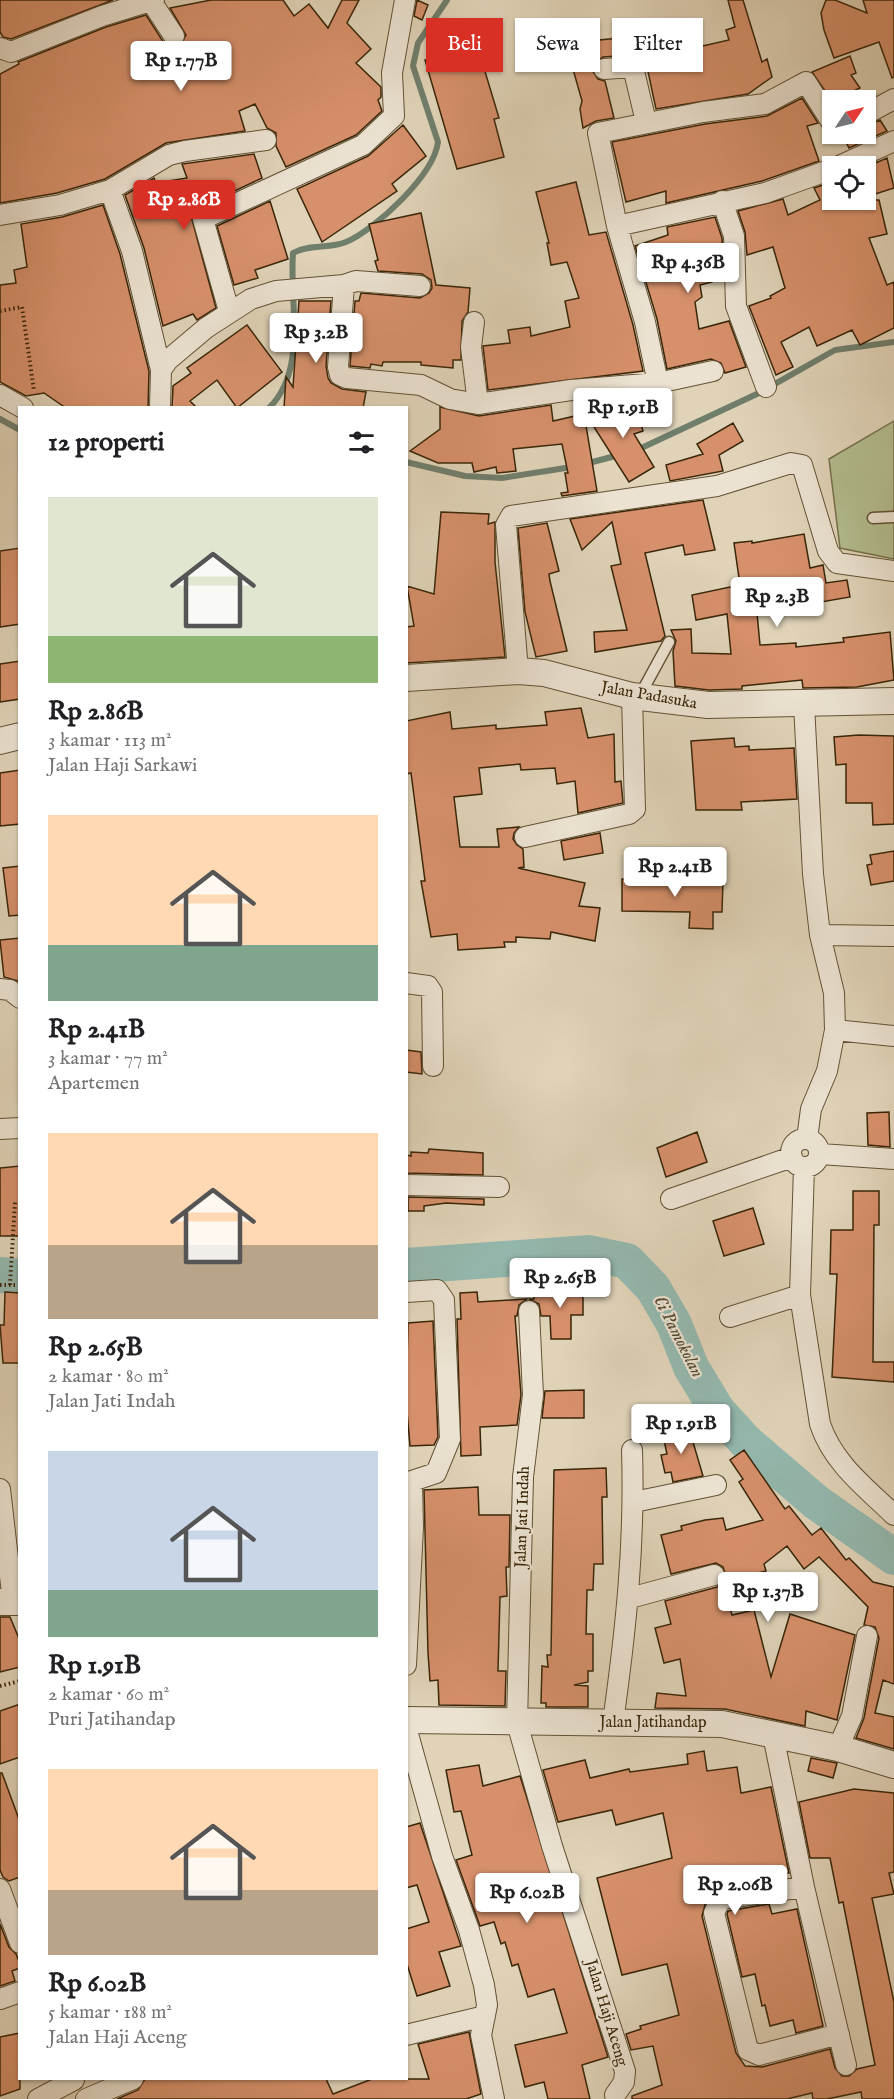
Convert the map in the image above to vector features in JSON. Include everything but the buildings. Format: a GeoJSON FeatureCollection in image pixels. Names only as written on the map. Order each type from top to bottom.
{"type":"FeatureCollection","features":[{"type":"Feature","properties":{"kind":"street"},"geometry":{"type":"LineString","coordinates":[[0,48],[11,52],[97,8],[152,0],[174,36]]}},
{"type":"Feature","properties":{"kind":"street"},"geometry":{"type":"LineString","coordinates":[[229,311],[203,219],[363,145],[387,124],[394,116],[392,73],[405,0]]}},
{"type":"Feature","properties":{"kind":"street"},"geometry":{"type":"LineString","coordinates":[[604,69],[633,67],[646,122]]}},
{"type":"Feature","properties":{"kind":"street"},"geometry":{"type":"LineString","coordinates":[[658,382],[645,322],[617,226],[598,133],[646,122],[765,104],[806,82],[822,107]]}},
{"type":"Feature","properties":{"kind":"street"},"geometry":{"type":"LineString","coordinates":[[876,109],[894,99]]}},
{"type":"Feature","properties":{"kind":"street"},"geometry":{"type":"LineString","coordinates":[[0,215],[60,206],[110,190],[169,155],[206,147],[266,141]]}},
{"type":"Feature","properties":{"kind":"street"},"geometry":{"type":"LineString","coordinates":[[861,156],[894,141]]}},
{"type":"Feature","properties":{"kind":"street"},"geometry":{"type":"LineString","coordinates":[[617,226],[765,193],[822,173]]}},
{"type":"Feature","properties":{"kind":"street"},"geometry":{"type":"LineString","coordinates":[[110,190],[132,251],[161,370],[160,406]]}},
{"type":"Feature","properties":{"kind":"street"},"geometry":{"type":"LineString","coordinates":[[722,201],[734,236],[736,306],[766,387]]}},
{"type":"Feature","properties":{"kind":"street"},"geometry":{"type":"LineString","coordinates":[[161,370],[177,351],[229,311],[251,299],[276,291],[344,285],[356,281],[420,286]]}},
{"type":"Feature","properties":{"kind":"street"},"geometry":{"type":"LineString","coordinates":[[344,285],[338,367],[340,375],[347,378],[421,385],[450,399],[478,404],[571,390],[658,382],[713,371]]}},
{"type":"Feature","properties":{"kind":"street"},"geometry":{"type":"LineString","coordinates":[[474,322],[471,347],[478,404]]}},
{"type":"Feature","properties":{"kind":"street"},"geometry":{"type":"LineString","coordinates":[[0,395],[29,405]]}},
{"type":"Feature","properties":{"kind":"street"},"geometry":{"type":"LineString","coordinates":[[518,671],[506,525],[511,516],[717,486],[791,464],[802,465],[828,551],[834,560],[837,563],[894,571]]}},
{"type":"Feature","properties":{"kind":"street","name":"Jalan Padasuka"},"geometry":{"type":"LineString","coordinates":[[408,678],[518,671],[544,673],[636,696],[708,705],[804,705],[894,701]]}},
{"type":"Feature","properties":{"kind":"street"},"geometry":{"type":"LineString","coordinates":[[525,837],[629,814],[635,809],[636,696]]}},
{"type":"Feature","properties":{"kind":"street"},"geometry":{"type":"LineString","coordinates":[[804,705],[813,874],[820,935],[834,993],[835,1030],[827,1071],[811,1109],[807,1139]]}},
{"type":"Feature","properties":{"kind":"street"},"geometry":{"type":"LineString","coordinates":[[0,741],[18,736]]}},
{"type":"Feature","properties":{"kind":"street"},"geometry":{"type":"LineString","coordinates":[[820,935],[894,936]]}},
{"type":"Feature","properties":{"kind":"street"},"geometry":{"type":"LineString","coordinates":[[408,983],[428,986],[432,992],[433,1066]]}},
{"type":"Feature","properties":{"kind":"street"},"geometry":{"type":"LineString","coordinates":[[0,989],[10,990],[18,996]]}},
{"type":"Feature","properties":{"kind":"street"},"geometry":{"type":"LineString","coordinates":[[835,1030],[894,1036]]}},
{"type":"Feature","properties":{"kind":"street"},"geometry":{"type":"LineString","coordinates":[[0,1129],[18,1128]]}},
{"type":"Feature","properties":{"kind":"street"},"geometry":{"type":"LineString","coordinates":[[671,1199],[798,1162],[814,1164],[820,1154],[818,1146],[807,1139],[801,1139],[792,1146],[798,1162],[800,1295],[820,1424],[825,1438],[845,1469],[894,1515]]}},
{"type":"Feature","properties":{"kind":"street"},"geometry":{"type":"LineString","coordinates":[[820,1154],[894,1159]]}},
{"type":"Feature","properties":{"kind":"street"},"geometry":{"type":"LineString","coordinates":[[408,1185],[499,1187]]}},
{"type":"Feature","properties":{"kind":"street"},"geometry":{"type":"LineString","coordinates":[[408,1292],[435,1290],[442,1296],[450,1439],[436,1473],[409,1483],[413,1527],[408,1626]]}},
{"type":"Feature","properties":{"kind":"street"},"geometry":{"type":"LineString","coordinates":[[730,1317],[800,1295]]}},
{"type":"Feature","properties":{"kind":"street","name":"Jalan Jati Indah"},"geometry":{"type":"LineString","coordinates":[[517,1723],[523,1476],[533,1395],[529,1311]]}},
{"type":"Feature","properties":{"kind":"street"},"geometry":{"type":"LineString","coordinates":[[614,1722],[630,1598],[634,1502],[632,1450]]}},
{"type":"Feature","properties":{"kind":"street"},"geometry":{"type":"LineString","coordinates":[[634,1502],[716,1485]]}},
{"type":"Feature","properties":{"kind":"street"},"geometry":{"type":"LineString","coordinates":[[0,1489],[11,1602]]}},
{"type":"Feature","properties":{"kind":"street"},"geometry":{"type":"LineString","coordinates":[[630,1598],[714,1575]]}},
{"type":"Feature","properties":{"kind":"street"},"geometry":{"type":"LineString","coordinates":[[838,1748],[852,1716],[867,1636]]}},
{"type":"Feature","properties":{"kind":"street","name":"Jalan Jatihandap"},"geometry":{"type":"LineString","coordinates":[[408,1720],[722,1724],[838,1748],[894,1765]]}},
{"type":"Feature","properties":{"kind":"street","name":"Jalan Haji Aceng"},"geometry":{"type":"LineString","coordinates":[[517,1723],[552,1846],[625,2071],[624,2082],[615,2095]]}},
{"type":"Feature","properties":{"kind":"street"},"geometry":{"type":"LineString","coordinates":[[408,1734],[441,1856],[478,1961],[487,2005],[481,2035],[483,2054],[494,2099]]}},
{"type":"Feature","properties":{"kind":"street"},"geometry":{"type":"LineString","coordinates":[[772,1735],[804,1887],[846,2065]]}},
{"type":"Feature","properties":{"kind":"street"},"geometry":{"type":"LineString","coordinates":[[804,1887],[721,1899],[714,1913],[718,1936],[748,2050],[759,2055],[839,2034]]}},
{"type":"Feature","properties":{"kind":"street"},"geometry":{"type":"LineString","coordinates":[[1,1894],[18,1937]]}},
{"type":"Feature","properties":{"kind":"street"},"geometry":{"type":"LineString","coordinates":[[0,1999],[18,1993]]}},
{"type":"Feature","properties":{"kind":"street"},"geometry":{"type":"LineString","coordinates":[[408,2035],[485,2016]]}},
{"type":"Feature","properties":{"kind":"street"},"geometry":{"type":"LineString","coordinates":[[38,2099],[74,2080],[84,2099],[131,2080]]}},
{"type":"Feature","properties":{"kind":"lane"},"geometry":{"type":"LineString","coordinates":[[873,518],[894,517]]}},
{"type":"Feature","properties":{"kind":"lane"},"geometry":{"type":"LineString","coordinates":[[636,696],[669,642]]}},
{"type":"Feature","properties":{"kind":"path"},"geometry":{"type":"LineString","coordinates":[[0,311],[22,307],[29,405]]}},
{"type":"Feature","properties":{"kind":"path"},"geometry":{"type":"LineString","coordinates":[[10,1283],[15,1202]]}},
{"type":"Feature","properties":{"kind":"path"},"geometry":{"type":"LineString","coordinates":[[0,1285],[18,1285]]}},
{"type":"Feature","properties":{"kind":"path"},"geometry":{"type":"LineString","coordinates":[[0,1686],[18,1682]]}},
{"type":"Feature","properties":{"kind":"green space"},"geometry":{"type":"Polygon","coordinates":[[[894,421],[894,559],[840,548],[829,459],[894,421]]]}},
{"type":"Feature","properties":{"kind":"waterway"},"geometry":{"type":"LineString","coordinates":[[270,406],[281,392],[289,375],[293,355],[293,253],[306,248],[346,242],[372,226],[402,200],[426,170],[434,155],[438,142],[413,66],[418,43],[447,0]]}},
{"type":"Feature","properties":{"kind":"waterway"},"geometry":{"type":"LineString","coordinates":[[637,450],[759,393],[835,350],[894,342]]}},
{"type":"Feature","properties":{"kind":"waterway"},"geometry":{"type":"LineString","coordinates":[[0,419],[18,429]]}},
{"type":"Feature","properties":{"kind":"waterway"},"geometry":{"type":"LineString","coordinates":[[585,464],[619,455]]}},
{"type":"Feature","properties":{"kind":"waterway"},"geometry":{"type":"LineString","coordinates":[[408,462],[465,476],[502,478],[572,467]]}},
{"type":"Feature","properties":{"kind":"waterway","name":"Ci Pamokolan"},"geometry":{"type":"LineString","coordinates":[[408,1266],[589,1253],[627,1261],[653,1288],[674,1324],[691,1367],[717,1410],[746,1442],[816,1502],[894,1557]]}},
{"type":"Feature","properties":{"kind":"waterway","name":"Ci Pamokolan"},"geometry":{"type":"LineString","coordinates":[[0,1275],[18,1277]]}}]}
